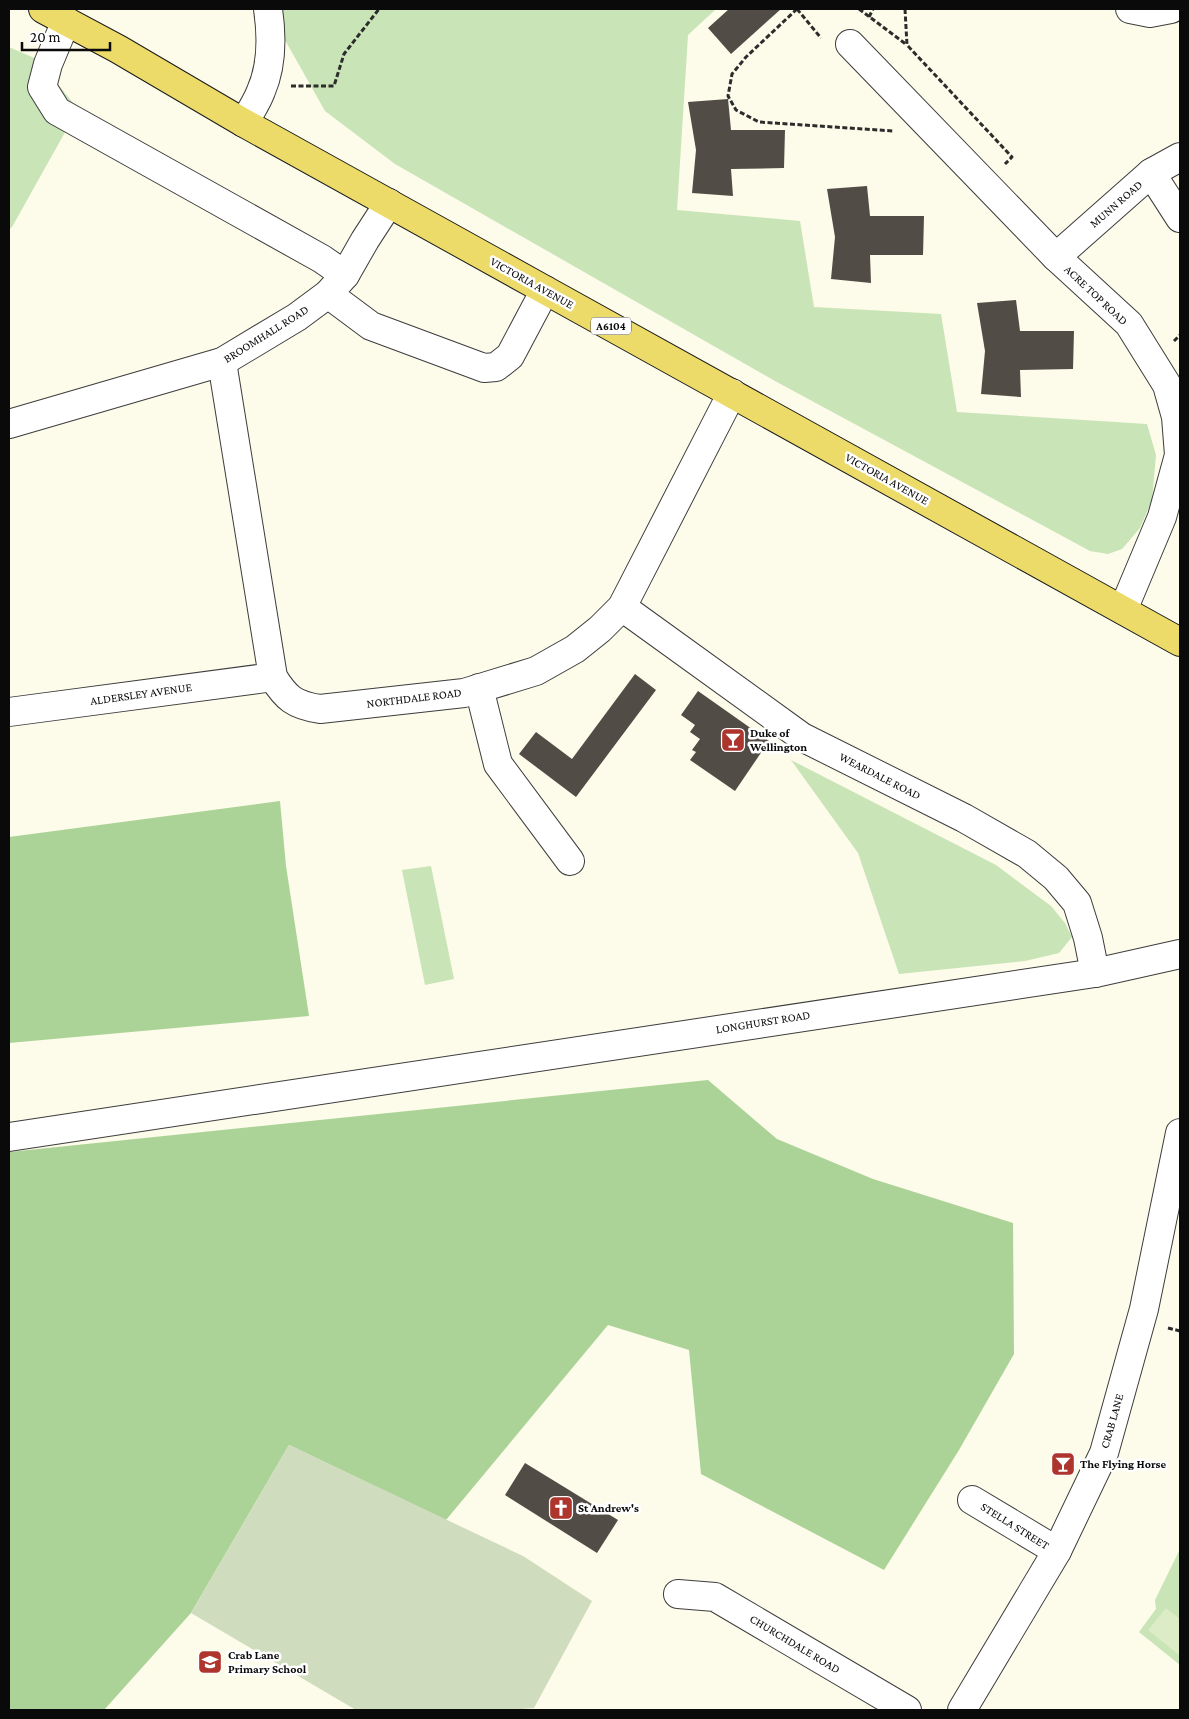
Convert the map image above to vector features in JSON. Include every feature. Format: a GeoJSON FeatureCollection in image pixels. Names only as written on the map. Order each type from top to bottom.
{"type":"FeatureCollection","features":[{"type":"Feature","properties":{"kind":"main road","name":"VICTORIA AVENUE"},"geometry":{"type":"LineString","coordinates":[[55,15],[118,49],[244,123],[1180,642]]}},
{"type":"Feature","properties":{"kind":"street"},"geometry":{"type":"LineString","coordinates":[[244,123],[263,86],[269,62],[270,24],[268,9]]}},
{"type":"Feature","properties":{"kind":"street"},"geometry":{"type":"LineString","coordinates":[[1130,9],[1150,13],[1171,9]]}},
{"type":"Feature","properties":{"kind":"street"},"geometry":{"type":"LineString","coordinates":[[55,15],[48,64],[42,86],[57,110],[322,259],[337,284],[371,326],[484,368],[496,367],[510,356],[545,290]]}},
{"type":"Feature","properties":{"kind":"street","name":"ACRE TOP ROAD"},"geometry":{"type":"LineString","coordinates":[[850,44],[1056,257],[1129,324],[1167,385],[1176,417],[1179,455],[1162,517],[1123,610]]}},
{"type":"Feature","properties":{"kind":"street","name":"MUNN ROAD"},"geometry":{"type":"LineString","coordinates":[[1056,257],[1151,173],[1180,157]]}},
{"type":"Feature","properties":{"kind":"street"},"geometry":{"type":"LineString","coordinates":[[1151,173],[1180,218]]}},
{"type":"Feature","properties":{"kind":"street","name":"BROOMHALL ROAD"},"geometry":{"type":"LineString","coordinates":[[9,424],[222,362],[297,317],[337,284],[389,203]]}},
{"type":"Feature","properties":{"kind":"street","name":"NORTHDALE ROAD"},"geometry":{"type":"LineString","coordinates":[[222,362],[273,677],[282,691],[292,701],[305,707],[320,709],[464,693],[536,671],[567,653],[600,629],[622,607],[732,393]]}},
{"type":"Feature","properties":{"kind":"street","name":"WEARDALE ROAD"},"geometry":{"type":"LineString","coordinates":[[622,607],[802,737],[964,818],[1027,854],[1056,878],[1077,903],[1096,972]]}},
{"type":"Feature","properties":{"kind":"street","name":"ALDERSLEY AVENUE"},"geometry":{"type":"LineString","coordinates":[[9,712],[273,677]]}},
{"type":"Feature","properties":{"kind":"street"},"geometry":{"type":"LineString","coordinates":[[479,688],[498,764],[570,861]]}},
{"type":"Feature","properties":{"kind":"street","name":"LONGHURST ROAD"},"geometry":{"type":"LineString","coordinates":[[9,1137],[1096,972],[1179,962]]}},
{"type":"Feature","properties":{"kind":"street","name":"CRAB LANE"},"geometry":{"type":"LineString","coordinates":[[962,1710],[1057,1552],[1104,1453],[1144,1309],[1180,1133]]}},
{"type":"Feature","properties":{"kind":"street","name":"STELLA STREET"},"geometry":{"type":"LineString","coordinates":[[972,1500],[1057,1552]]}},
{"type":"Feature","properties":{"kind":"street","name":"CHURCHDALE ROAD"},"geometry":{"type":"LineString","coordinates":[[678,1594],[715,1597],[907,1710]]}},
{"type":"Feature","properties":{"kind":"path"},"geometry":{"type":"LineString","coordinates":[[263,86],[334,86],[344,54],[379,9]]}},
{"type":"Feature","properties":{"kind":"path"},"geometry":{"type":"LineString","coordinates":[[822,39],[797,9],[746,57],[732,74],[728,96],[736,110],[759,122],[938,134]]}},
{"type":"Feature","properties":{"kind":"path"},"geometry":{"type":"LineString","coordinates":[[859,9],[907,45],[1012,156]]}},
{"type":"Feature","properties":{"kind":"path"},"geometry":{"type":"LineString","coordinates":[[904,9],[907,45]]}},
{"type":"Feature","properties":{"kind":"green space"},"geometry":{"type":"Polygon","coordinates":[[[276,9],[716,9],[688,35],[677,210],[800,221],[814,307],[941,314],[957,412],[1147,424],[1156,455],[1152,500],[1140,528],[1122,549],[1108,554],[1090,551],[775,381],[395,164],[325,111],[276,24],[276,9]]]}},
{"type":"Feature","properties":{"kind":"green space"},"geometry":{"type":"Polygon","coordinates":[[[9,47],[48,64],[56,82],[78,109],[12,227],[9,229],[9,47]]]}},
{"type":"Feature","properties":{"kind":"green space"},"geometry":{"type":"Polygon","coordinates":[[[791,760],[996,865],[1051,906],[1065,923],[1072,937],[1059,953],[1025,961],[899,974],[858,853],[791,760]]]}},
{"type":"Feature","properties":{"kind":"green space"},"geometry":{"type":"Polygon","coordinates":[[[280,801],[286,866],[309,1016],[9,1043],[9,837],[280,801]]]}},
{"type":"Feature","properties":{"kind":"green space"},"geometry":{"type":"Polygon","coordinates":[[[431,866],[454,979],[425,985],[402,870],[431,866]]]}},
{"type":"Feature","properties":{"kind":"green space"},"geometry":{"type":"Polygon","coordinates":[[[708,1080],[777,1139],[873,1179],[1013,1223],[1014,1354],[959,1450],[884,1570],[701,1474],[689,1350],[608,1325],[446,1520],[289,1445],[191,1613],[104,1710],[9,1710],[9,1152],[708,1080]]]}},
{"type":"Feature","properties":{"kind":"green space"},"geometry":{"type":"Polygon","coordinates":[[[289,1445],[523,1556],[592,1601],[534,1708],[509,1710],[356,1710],[191,1613],[289,1445]]]}},
{"type":"Feature","properties":{"kind":"green space"},"geometry":{"type":"Polygon","coordinates":[[[1180,1549],[1180,1665],[1139,1632],[1156,1609],[1155,1600],[1180,1549]]]}},
{"type":"Feature","properties":{"kind":"green space"},"geometry":{"type":"Polygon","coordinates":[[[1166,1608],[1180,1619],[1180,1656],[1148,1630],[1166,1608]]]}},
{"type":"Feature","properties":{"kind":"building"},"geometry":{"type":"Polygon","coordinates":[[[729,9],[781,9],[731,54],[708,28],[729,9]]]}},
{"type":"Feature","properties":{"kind":"building"},"geometry":{"type":"Polygon","coordinates":[[[728,99],[731,130],[785,130],[784,168],[731,169],[733,196],[692,193],[696,150],[688,102],[728,99]]]}},
{"type":"Feature","properties":{"kind":"building"},"geometry":{"type":"Polygon","coordinates":[[[867,186],[870,216],[924,216],[923,255],[870,255],[871,283],[831,279],[835,237],[827,189],[867,186]]]}},
{"type":"Feature","properties":{"kind":"building"},"geometry":{"type":"Polygon","coordinates":[[[1016,300],[1020,331],[1074,331],[1073,369],[1020,370],[1021,397],[981,394],[985,351],[977,303],[1016,300]]]}},
{"type":"Feature","properties":{"kind":"building"},"geometry":{"type":"Polygon","coordinates":[[[635,674],[656,690],[576,797],[519,754],[536,732],[572,759],[635,674]]]}},
{"type":"Feature","properties":{"kind":"building","name":"Duke of Wellington"},"geometry":{"type":"Polygon","coordinates":[[[698,691],[769,741],[735,791],[690,760],[696,752],[692,750],[700,739],[690,732],[695,725],[681,715],[698,691]]]}},
{"type":"Feature","properties":{"kind":"building","name":"St Andrew's"},"geometry":{"type":"Polygon","coordinates":[[[525,1463],[618,1520],[597,1553],[505,1495],[525,1463]]]}},
{"type":"Feature","properties":{"kind":"place","name":"Duke of Wellington"},"geometry":{"type":"Point","coordinates":[733,740]}},
{"type":"Feature","properties":{"kind":"place","name":"The Flying Horse"},"geometry":{"type":"Point","coordinates":[1063,1464]}},
{"type":"Feature","properties":{"kind":"place","name":"St Andrew's"},"geometry":{"type":"Point","coordinates":[561,1508]}},
{"type":"Feature","properties":{"kind":"place","name":"Crab Lane Primary School"},"geometry":{"type":"Point","coordinates":[210,1662]}}]}
